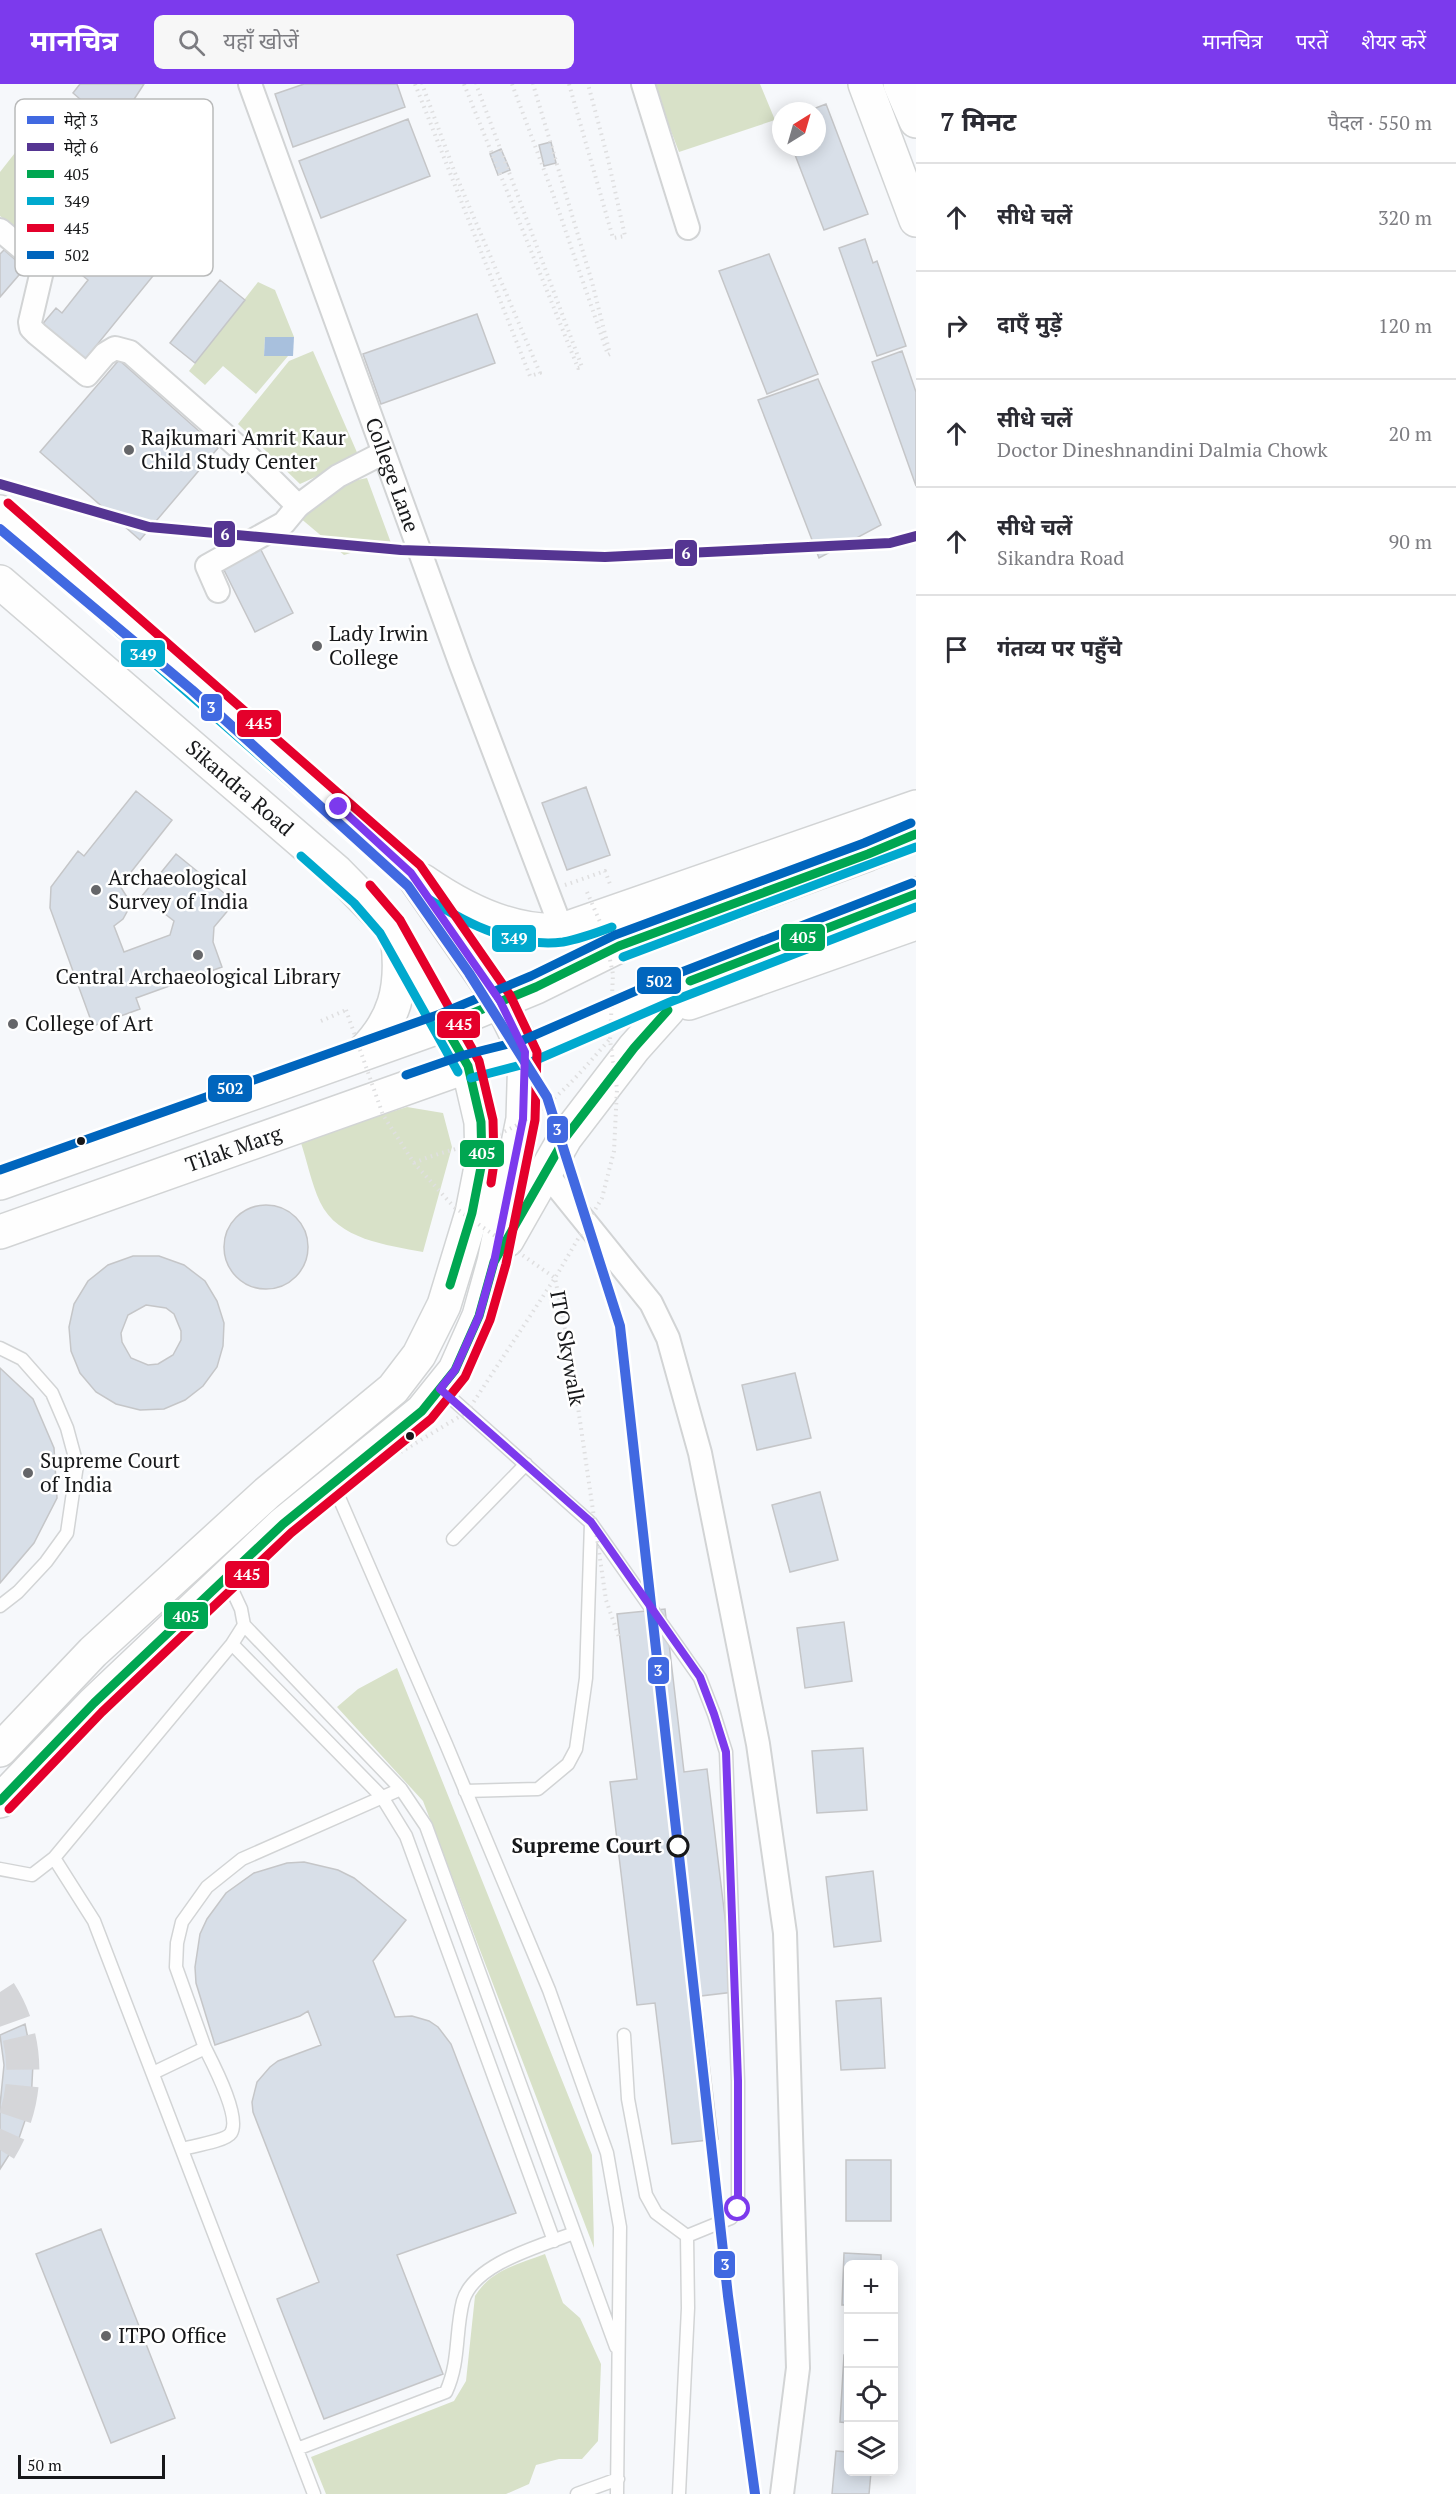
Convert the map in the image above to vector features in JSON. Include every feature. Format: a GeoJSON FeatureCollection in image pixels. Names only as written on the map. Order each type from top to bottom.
{"type":"FeatureCollection","features":[{"type":"Feature","properties":{"kind":"main road"},"geometry":{"type":"LineString","coordinates":[[865,84],[916,220]]}},
{"type":"Feature","properties":{"kind":"main road"},"geometry":{"type":"LineString","coordinates":[[900,84],[916,121]]}},
{"type":"Feature","properties":{"kind":"main road"},"geometry":{"type":"LineString","coordinates":[[0,512],[411,873],[440,892],[492,919],[520,927],[550,931],[562,930],[612,915],[916,807]]}},
{"type":"Feature","properties":{"kind":"main road","name":"Sikandra Road"},"geometry":{"type":"LineString","coordinates":[[0,582],[363,895],[397,937],[468,1066],[482,1122],[482,1162],[472,1214],[446,1301],[419,1355],[393,1389],[267,1493],[119,1628],[93,1652],[0,1750]]}},
{"type":"Feature","properties":{"kind":"main road"},"geometry":{"type":"LineString","coordinates":[[0,1183],[444,1025],[500,1001],[612,915],[868,855],[916,834]]}},
{"type":"Feature","properties":{"kind":"main road"},"geometry":{"type":"LineString","coordinates":[[338,872],[350,878],[361,877],[370,873],[377,866],[378,847],[371,837]]}},
{"type":"Feature","properties":{"kind":"main road"},"geometry":{"type":"LineString","coordinates":[[0,1801],[94,1703],[283,1524],[422,1411],[455,1370],[479,1316],[494,1262],[523,1119],[525,1062],[500,1001],[411,873]]}},
{"type":"Feature","properties":{"kind":"main road"},"geometry":{"type":"LineString","coordinates":[[525,1062],[690,981],[916,894]]}},
{"type":"Feature","properties":{"kind":"main road"},"geometry":{"type":"LineString","coordinates":[[525,1062],[569,1054],[668,1010],[742,986],[916,923]]}},
{"type":"Feature","properties":{"kind":"main road"},"geometry":{"type":"LineString","coordinates":[[362,1053],[381,1030],[395,1003],[401,968],[397,937]]}},
{"type":"Feature","properties":{"kind":"main road"},"geometry":{"type":"LineString","coordinates":[[494,1262],[579,1120],[634,1048],[668,1010]]}},
{"type":"Feature","properties":{"kind":"main road","name":"Tilak Marg"},"geometry":{"type":"LineString","coordinates":[[0,1232],[468,1066],[525,1062]]}},
{"type":"Feature","properties":{"kind":"main road"},"geometry":{"type":"LineString","coordinates":[[446,1301],[479,1316]]}},
{"type":"Feature","properties":{"kind":"street","name":"College Lane"},"geometry":{"type":"LineString","coordinates":[[250,84],[383,453],[562,930]]}},
{"type":"Feature","properties":{"kind":"street"},"geometry":{"type":"LineString","coordinates":[[643,84],[688,228]]}},
{"type":"Feature","properties":{"kind":"street"},"geometry":{"type":"LineString","coordinates":[[0,230],[15,242]]}},
{"type":"Feature","properties":{"kind":"street"},"geometry":{"type":"LineString","coordinates":[[41,276],[30,322],[31,328],[87,375],[105,354],[115,348],[130,352],[245,453],[298,506]]}},
{"type":"Feature","properties":{"kind":"street"},"geometry":{"type":"LineString","coordinates":[[218,591],[207,566],[284,523],[298,506],[338,476],[383,453]]}},
{"type":"Feature","properties":{"kind":"street"},"geometry":{"type":"LineString","coordinates":[[546,1173],[651,1304],[668,1338],[700,1453],[758,1744],[785,1933],[798,2368],[782,2494]]}},
{"type":"Feature","properties":{"kind":"lane"},"geometry":{"type":"LineString","coordinates":[[0,1348],[22,1359],[52,1393],[67,1428],[77,1465],[67,1533],[46,1562],[18,1592],[0,1605]]}},
{"type":"Feature","properties":{"kind":"lane"},"geometry":{"type":"LineString","coordinates":[[440,1389],[591,1522],[700,1677],[726,1752],[738,2081],[738,2209],[731,2218],[687,2236]]}},
{"type":"Feature","properties":{"kind":"lane"},"geometry":{"type":"LineString","coordinates":[[453,1539],[526,1464]]}},
{"type":"Feature","properties":{"kind":"lane"},"geometry":{"type":"LineString","coordinates":[[333,1484],[549,1990],[607,2153],[620,2227],[617,2494]]}},
{"type":"Feature","properties":{"kind":"lane"},"geometry":{"type":"LineString","coordinates":[[465,1791],[538,1789],[568,1764],[576,1749],[586,1678],[591,1522]]}},
{"type":"Feature","properties":{"kind":"lane"},"geometry":{"type":"LineString","coordinates":[[226,1578],[241,1610],[244,1624],[401,1789],[426,1826],[619,2354]]}},
{"type":"Feature","properties":{"kind":"lane"},"geometry":{"type":"LineString","coordinates":[[0,1869],[32,1875],[54,1858],[232,1644],[244,1624]]}},
{"type":"Feature","properties":{"kind":"lane"},"geometry":{"type":"LineString","coordinates":[[232,1644],[382,1797],[406,1836],[554,2241]]}},
{"type":"Feature","properties":{"kind":"lane"},"geometry":{"type":"LineString","coordinates":[[182,2149],[225,2138],[231,2133],[235,2122],[218,2072],[205,2048],[176,1967],[182,1922],[207,1887],[242,1859],[401,1789]]}},
{"type":"Feature","properties":{"kind":"lane"},"geometry":{"type":"LineString","coordinates":[[54,1858],[94,1921],[314,2494]]}},
{"type":"Feature","properties":{"kind":"lane"},"geometry":{"type":"LineString","coordinates":[[624,2035],[628,2099],[646,2195],[656,2213],[687,2236]]}},
{"type":"Feature","properties":{"kind":"lane"},"geometry":{"type":"LineString","coordinates":[[153,2073],[205,2048]]}},
{"type":"Feature","properties":{"kind":"lane"},"geometry":{"type":"LineString","coordinates":[[297,2449],[446,2392],[454,2375],[464,2299],[477,2279],[493,2266],[574,2233]]}},
{"type":"Feature","properties":{"kind":"lane"},"geometry":{"type":"LineString","coordinates":[[679,2494],[688,2308],[687,2236]]}},
{"type":"Feature","properties":{"kind":"lane"},"geometry":{"type":"LineString","coordinates":[[577,2494],[618,2479]]}},
{"type":"Feature","properties":{"kind":"path"},"geometry":{"type":"LineString","coordinates":[[415,84],[530,376],[540,373],[455,173],[422,84]]}},
{"type":"Feature","properties":{"kind":"path"},"geometry":{"type":"LineString","coordinates":[[464,84],[578,368],[582,367],[476,84]]}},
{"type":"Feature","properties":{"kind":"path"},"geometry":{"type":"LineString","coordinates":[[512,84],[553,194],[608,355],[610,354],[592,282],[533,84]]}},
{"type":"Feature","properties":{"kind":"path"},"geometry":{"type":"LineString","coordinates":[[569,84],[613,238],[625,236],[588,84]]}},
{"type":"Feature","properties":{"kind":"path"},"geometry":{"type":"LineString","coordinates":[[546,891],[605,871],[612,915]]}},
{"type":"Feature","properties":{"kind":"path","name":"ITO Skywalk"},"geometry":{"type":"LineString","coordinates":[[587,891],[604,931],[613,974],[610,1040],[617,1089],[614,1150],[602,1198],[555,1278],[571,1359],[606,1600],[620,1640]]}},
{"type":"Feature","properties":{"kind":"path"},"geometry":{"type":"LineString","coordinates":[[321,1021],[346,1010],[383,1114],[414,1163],[454,1207],[555,1278],[467,1412],[401,1452]]}},
{"type":"Feature","properties":{"kind":"path"},"geometry":{"type":"LineString","coordinates":[[414,1163],[498,1135],[537,1112],[571,1085],[610,1040]]}},
{"type":"Feature","properties":{"kind":"green space"},"geometry":{"type":"Polygon","coordinates":[[[653,84],[760,84],[772,113],[772,121],[679,152],[653,84]]]}},
{"type":"Feature","properties":{"kind":"green space"},"geometry":{"type":"Polygon","coordinates":[[[15,153],[15,228],[0,216],[0,172],[15,153]]]}},
{"type":"Feature","properties":{"kind":"green space"},"geometry":{"type":"Polygon","coordinates":[[[258,282],[275,290],[294,337],[265,337],[264,356],[288,356],[256,394],[223,366],[205,385],[189,371],[258,282]]]}},
{"type":"Feature","properties":{"kind":"green space"},"geometry":{"type":"Polygon","coordinates":[[[313,351],[359,457],[300,484],[238,424],[289,361],[313,351]]]}},
{"type":"Feature","properties":{"kind":"green space"},"geometry":{"type":"Polygon","coordinates":[[[367,478],[391,543],[385,556],[357,551],[344,555],[299,517],[343,483],[367,478]]]}},
{"type":"Feature","properties":{"kind":"green space"},"geometry":{"type":"Polygon","coordinates":[[[407,1107],[443,1113],[452,1147],[423,1252],[365,1239],[351,1233],[328,1215],[314,1187],[300,1140],[407,1107]]]}},
{"type":"Feature","properties":{"kind":"green space"},"geometry":{"type":"Polygon","coordinates":[[[397,1668],[592,2155],[594,2248],[423,1801],[337,1707],[358,1689],[397,1668]]]}},
{"type":"Feature","properties":{"kind":"green space"},"geometry":{"type":"Polygon","coordinates":[[[545,2254],[563,2303],[580,2318],[601,2364],[598,2441],[582,2459],[559,2459],[536,2465],[529,2484],[506,2494],[326,2494],[311,2457],[454,2401],[466,2381],[475,2296],[481,2287],[497,2274],[545,2254]]]}},
{"type":"Feature","properties":{"kind":"water"},"geometry":{"type":"Polygon","coordinates":[[[265,337],[294,337],[293,356],[264,356],[265,337]]]}},
{"type":"Feature","properties":{"kind":"building"},"geometry":{"type":"Polygon","coordinates":[[[80,84],[144,84],[134,99],[80,99],[73,93],[80,84]]]}},
{"type":"Feature","properties":{"kind":"building"},"geometry":{"type":"Polygon","coordinates":[[[304,84],[397,84],[405,107],[293,147],[275,94],[304,84]]]}},
{"type":"Feature","properties":{"kind":"building"},"geometry":{"type":"Polygon","coordinates":[[[826,104],[868,214],[824,230],[795,156],[826,156],[826,104]]]}},
{"type":"Feature","properties":{"kind":"building"},"geometry":{"type":"Polygon","coordinates":[[[408,119],[430,176],[321,218],[299,161],[408,119]]]}},
{"type":"Feature","properties":{"kind":"building"},"geometry":{"type":"Polygon","coordinates":[[[551,142],[556,163],[544,166],[539,145],[551,142]]]}},
{"type":"Feature","properties":{"kind":"building"},"geometry":{"type":"Polygon","coordinates":[[[501,149],[510,170],[498,175],[490,154],[501,149]]]}},
{"type":"Feature","properties":{"kind":"building"},"geometry":{"type":"Polygon","coordinates":[[[865,239],[873,263],[877,261],[906,346],[877,356],[839,248],[865,239]]]}},
{"type":"Feature","properties":{"kind":"building"},"geometry":{"type":"Polygon","coordinates":[[[4,250],[15,259],[15,276],[18,276],[0,297],[0,254],[4,250]]]}},
{"type":"Feature","properties":{"kind":"building"},"geometry":{"type":"Polygon","coordinates":[[[769,254],[818,374],[767,394],[719,271],[769,254]]]}},
{"type":"Feature","properties":{"kind":"building"},"geometry":{"type":"Polygon","coordinates":[[[83,276],[153,276],[83,362],[40,327],[56,308],[62,313],[88,280],[83,276]]]}},
{"type":"Feature","properties":{"kind":"building"},"geometry":{"type":"Polygon","coordinates":[[[220,280],[245,300],[195,363],[170,343],[220,280]]]}},
{"type":"Feature","properties":{"kind":"building"},"geometry":{"type":"Polygon","coordinates":[[[477,314],[495,363],[381,404],[363,354],[477,314]]]}},
{"type":"Feature","properties":{"kind":"building"},"geometry":{"type":"Polygon","coordinates":[[[902,351],[916,392],[916,486],[872,362],[902,351]]]}},
{"type":"Feature","properties":{"kind":"building","name":"Rajkumari Amrit Kaur Child Study Center"},"geometry":{"type":"Polygon","coordinates":[[[119,360],[218,448],[140,540],[40,452],[119,360]]]}},
{"type":"Feature","properties":{"kind":"building"},"geometry":{"type":"Polygon","coordinates":[[[818,379],[881,525],[819,558],[758,400],[818,379]]]}},
{"type":"Feature","properties":{"kind":"building"},"geometry":{"type":"Polygon","coordinates":[[[259,546],[293,613],[255,632],[221,564],[259,546]]]}},
{"type":"Feature","properties":{"kind":"building"},"geometry":{"type":"Polygon","coordinates":[[[586,787],[610,855],[567,870],[542,803],[586,787]]]}},
{"type":"Feature","properties":{"kind":"building"},"geometry":{"type":"Polygon","coordinates":[[[136,791],[172,820],[120,886],[127,897],[129,908],[123,919],[114,926],[124,952],[170,935],[174,921],[142,896],[176,854],[235,902],[214,927],[213,942],[222,967],[136,998],[140,1009],[93,1026],[50,908],[51,887],[78,851],[84,856],[136,791]]]}},
{"type":"Feature","properties":{"kind":"building"},"geometry":{"type":"Polygon","coordinates":[[[266,1205],[282,1208],[296,1217],[305,1231],[308,1247],[305,1263],[296,1277],[282,1286],[266,1289],[250,1286],[236,1277],[227,1263],[224,1247],[227,1231],[236,1217],[250,1208],[266,1205]]]}},
{"type":"Feature","properties":{"kind":"building"},"geometry":{"type":"Polygon","coordinates":[[[133,1256],[159,1256],[184,1265],[205,1281],[217,1301],[224,1323],[223,1346],[217,1367],[203,1386],[185,1400],[164,1409],[140,1410],[116,1404],[96,1392],[80,1373],[71,1351],[69,1327],[74,1304],[88,1281],[108,1265],[133,1256]],[[146,1305],[128,1315],[121,1333],[122,1342],[131,1358],[148,1365],[158,1364],[173,1355],[181,1340],[181,1331],[174,1314],[166,1308],[146,1305]]]}},
{"type":"Feature","properties":{"kind":"building","name":"Supreme Court of India"},"geometry":{"type":"Polygon","coordinates":[[[0,1368],[33,1399],[54,1448],[57,1498],[34,1543],[0,1583],[0,1368]]]}},
{"type":"Feature","properties":{"kind":"building"},"geometry":{"type":"Polygon","coordinates":[[[795,1373],[811,1438],[757,1450],[742,1385],[795,1373]]]}},
{"type":"Feature","properties":{"kind":"building"},"geometry":{"type":"Polygon","coordinates":[[[820,1492],[838,1560],[790,1572],[772,1505],[820,1492]]]}},
{"type":"Feature","properties":{"kind":"building"},"geometry":{"type":"Polygon","coordinates":[[[665,1609],[684,1772],[707,1769],[734,1992],[701,1996],[718,2139],[672,2144],[655,2003],[637,2005],[610,1782],[637,1779],[617,1614],[665,1609]]]}},
{"type":"Feature","properties":{"kind":"building"},"geometry":{"type":"Polygon","coordinates":[[[844,1622],[852,1681],[805,1688],[797,1628],[844,1622]]]}},
{"type":"Feature","properties":{"kind":"building"},"geometry":{"type":"Polygon","coordinates":[[[863,1748],[867,1810],[817,1813],[812,1751],[863,1748]]]}},
{"type":"Feature","properties":{"kind":"building"},"geometry":{"type":"Polygon","coordinates":[[[304,1862],[338,1870],[354,1878],[406,1920],[373,1961],[395,2017],[412,2016],[429,2021],[438,2027],[451,2044],[516,2213],[397,2255],[443,2374],[324,2419],[277,2299],[319,2282],[253,2112],[252,2102],[257,2082],[270,2067],[278,2061],[321,2045],[308,2011],[300,2016],[215,2045],[196,1983],[195,1967],[200,1934],[207,1919],[226,1893],[254,1873],[287,1863],[304,1862]]]}},
{"type":"Feature","properties":{"kind":"building"},"geometry":{"type":"Polygon","coordinates":[[[873,1871],[881,1941],[834,1947],[826,1877],[873,1871]]]}},
{"type":"Feature","properties":{"kind":"building"},"geometry":{"type":"Polygon","coordinates":[[[881,1998],[885,2068],[841,2070],[836,2001],[881,1998]]]}},
{"type":"Feature","properties":{"kind":"building"},"geometry":{"type":"Polygon","coordinates":[[[25,2024],[33,2063],[31,2103],[18,2141],[0,2169],[0,2105],[4,2065],[0,2035],[25,2024]]]}},
{"type":"Feature","properties":{"kind":"building"},"geometry":{"type":"Polygon","coordinates":[[[846,2160],[891,2160],[891,2221],[846,2221],[846,2160]]]}},
{"type":"Feature","properties":{"kind":"building","name":"ITPO Office"},"geometry":{"type":"Polygon","coordinates":[[[101,2229],[175,2418],[111,2443],[36,2254],[101,2229]]]}},
{"type":"Feature","properties":{"kind":"building"},"geometry":{"type":"Polygon","coordinates":[[[844,2253],[881,2255],[881,2260],[844,2260],[844,2305],[842,2305],[844,2253]]]}},
{"type":"Feature","properties":{"kind":"building"},"geometry":{"type":"Polygon","coordinates":[[[844,2355],[844,2422],[840,2422],[844,2355]]]}},
{"type":"Feature","properties":{"kind":"building"},"geometry":{"type":"Polygon","coordinates":[[[836,2451],[844,2452],[844,2476],[871,2476],[869,2494],[832,2494],[836,2451]]]}},
{"type":"Feature","properties":{"kind":"tunnel"},"geometry":{"type":"LineString","coordinates":[[0,1992],[17,2030],[22,2050],[23,2071],[17,2112],[0,2150]]}},
{"type":"Feature","properties":{"kind":"metro line","name":"6"},"geometry":{"type":"LineString","coordinates":[[0,484],[149,527],[401,550],[605,557],[890,543],[916,536]]}},
{"type":"Feature","properties":{"kind":"metro line","name":"3"},"geometry":{"type":"LineString","coordinates":[[0,529],[192,690],[408,886],[469,973],[547,1097],[620,1326],[728,2296],[755,2494]]}},
{"type":"Feature","properties":{"kind":"transit line","name":"445"},"geometry":{"type":"LineString","coordinates":[[8,503],[420,865],[510,995],[537,1052],[535,1120],[506,1264],[490,1320],[465,1377],[431,1419],[291,1533],[102,1712],[9,1809]]}},
{"type":"Feature","properties":{"kind":"transit line","name":"349"},"geometry":{"type":"LineString","coordinates":[[0,528],[403,882],[439,906],[499,935],[541,943],[582,938],[612,927]]}},
{"type":"Feature","properties":{"kind":"transit line","name":"502"},"geometry":{"type":"LineString","coordinates":[[0,1170],[440,1014],[531,976],[615,935],[864,843],[911,823]]}},
{"type":"Feature","properties":{"kind":"transit line","name":"405"},"geometry":{"type":"LineString","coordinates":[[444,1025],[536,987],[619,946],[916,834]]}},
{"type":"Feature","properties":{"kind":"transit line","name":"349"},"geometry":{"type":"LineString","coordinates":[[623,957],[916,847]]}},
{"type":"Feature","properties":{"kind":"transit line","name":"349"},"geometry":{"type":"LineString","coordinates":[[301,856],[354,903],[380,933],[458,1072]]}},
{"type":"Feature","properties":{"kind":"transit line","name":"502"},"geometry":{"type":"LineString","coordinates":[[406,1075],[464,1055],[521,1041],[661,980],[912,883]]}},
{"type":"Feature","properties":{"kind":"transit line","name":"445"},"geometry":{"type":"LineString","coordinates":[[370,885],[400,920],[479,1061],[493,1120],[494,1163],[491,1183]]}},
{"type":"Feature","properties":{"kind":"transit line","name":"405"},"geometry":{"type":"LineString","coordinates":[[690,981],[916,894]]}},
{"type":"Feature","properties":{"kind":"transit line","name":"349"},"geometry":{"type":"LineString","coordinates":[[471,1078],[529,1063],[670,1002],[916,907]]}},
{"type":"Feature","properties":{"kind":"transit line","name":"405"},"geometry":{"type":"LineString","coordinates":[[0,1801],[94,1703],[283,1524],[422,1411],[455,1370],[479,1316],[494,1262],[565,1138],[634,1048],[668,1010]]}},
{"type":"Feature","properties":{"kind":"transit line","name":"405"},"geometry":{"type":"LineString","coordinates":[[444,1025],[468,1066],[481,1122],[482,1162],[472,1213],[450,1285]]}},
{"type":"Feature","properties":{"kind":"place","name":"Rajkumari Amrit Kaur Child Study Center"},"geometry":{"type":"Point","coordinates":[129,450]}},
{"type":"Feature","properties":{"kind":"place","name":"Lady Irwin College"},"geometry":{"type":"Point","coordinates":[317,646]}},
{"type":"Feature","properties":{"kind":"place","name":"Archaeological Survey of India"},"geometry":{"type":"Point","coordinates":[96,890]}},
{"type":"Feature","properties":{"kind":"place","name":"Central Archaeological Library"},"geometry":{"type":"Point","coordinates":[198,955]}},
{"type":"Feature","properties":{"kind":"place","name":"College of Art"},"geometry":{"type":"Point","coordinates":[13,1024]}},
{"type":"Feature","properties":{"kind":"place","name":"Supreme Court of India"},"geometry":{"type":"Point","coordinates":[28,1473]}},
{"type":"Feature","properties":{"kind":"place","name":"Supreme Court"},"geometry":{"type":"Point","coordinates":[678,1846]}},
{"type":"Feature","properties":{"kind":"place","name":"ITPO Office"},"geometry":{"type":"Point","coordinates":[106,2336]}},
{"type":"Feature","properties":{"kind":"route"},"geometry":{"type":"LineString","coordinates":[[339,807],[411,873],[500,1001],[525,1052],[523,1119],[494,1262],[479,1316],[455,1370],[440,1389],[591,1522],[700,1677],[726,1752],[738,2081],[738,2209]]}}]}
